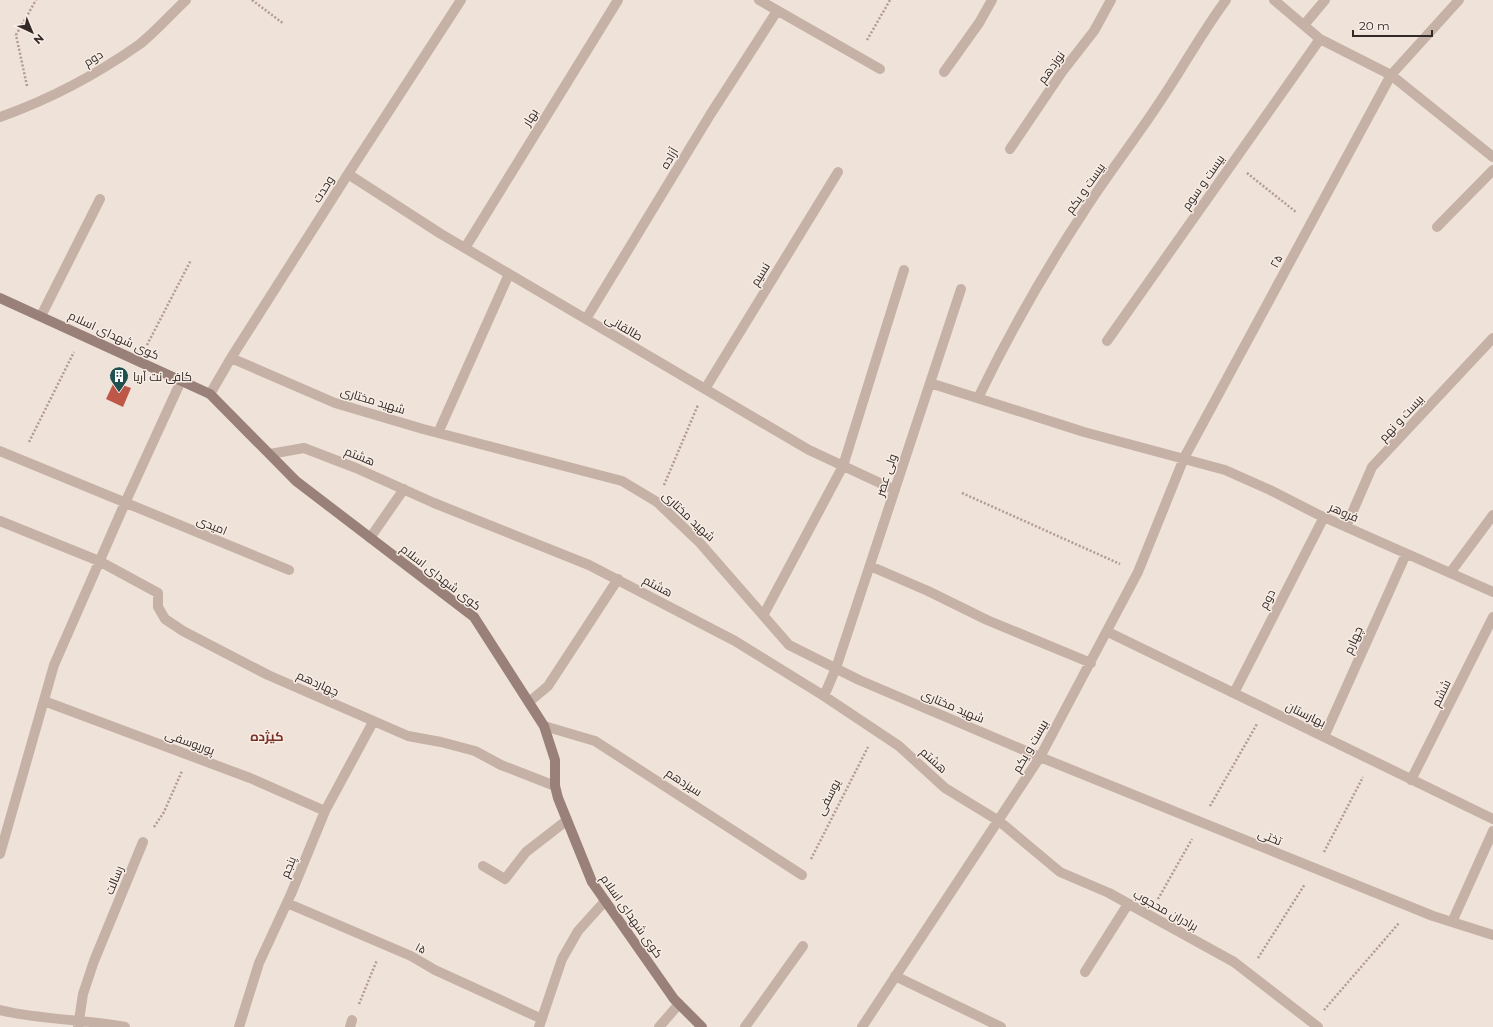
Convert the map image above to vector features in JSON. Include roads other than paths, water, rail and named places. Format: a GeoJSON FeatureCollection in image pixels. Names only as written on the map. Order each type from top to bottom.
{"type":"FeatureCollection","features":[{"type":"Feature","properties":{"kind":"main road","name":"کوی شهدای اسلام"},"geometry":{"type":"LineString","coordinates":[[0,298],[210,394],[296,481],[474,617],[544,726],[555,760],[555,786],[566,822],[592,882],[679,1004],[702,1027]]}},
{"type":"Feature","properties":{"kind":"street","name":"دوم"},"geometry":{"type":"LineString","coordinates":[[0,117],[31,106],[65,91],[140,43],[186,0]]}},
{"type":"Feature","properties":{"kind":"street","name":"وحدت"},"geometry":{"type":"LineString","coordinates":[[210,394],[231,358],[348,174],[461,0]]}},
{"type":"Feature","properties":{"kind":"street","name":"بهار"},"geometry":{"type":"LineString","coordinates":[[465,248],[618,0]]}},
{"type":"Feature","properties":{"kind":"street"},"geometry":{"type":"LineString","coordinates":[[759,0],[880,69]]}},
{"type":"Feature","properties":{"kind":"street"},"geometry":{"type":"LineString","coordinates":[[944,72],[980,23],[992,0]]}},
{"type":"Feature","properties":{"kind":"street","name":"نوزدهم"},"geometry":{"type":"LineString","coordinates":[[1010,149],[1062,72],[1094,31],[1111,0]]}},
{"type":"Feature","properties":{"kind":"street","name":"بیست و یکم"},"geometry":{"type":"LineString","coordinates":[[978,398],[991,371],[1043,277],[1080,216],[1155,109],[1184,66],[1208,25],[1226,0]]}},
{"type":"Feature","properties":{"kind":"street"},"geometry":{"type":"LineString","coordinates":[[1274,0],[1320,39],[1391,75],[1493,157]]}},
{"type":"Feature","properties":{"kind":"street"},"geometry":{"type":"LineString","coordinates":[[1304,25],[1325,0]]}},
{"type":"Feature","properties":{"kind":"street","name":"۲۵"},"geometry":{"type":"LineString","coordinates":[[1184,458],[1391,75],[1459,0]]}},
{"type":"Feature","properties":{"kind":"street","name":"آزاده"},"geometry":{"type":"LineString","coordinates":[[586,319],[710,115],[776,11]]}},
{"type":"Feature","properties":{"kind":"street","name":"بیست و سوم"},"geometry":{"type":"LineString","coordinates":[[1107,341],[1320,39]]}},
{"type":"Feature","properties":{"kind":"street"},"geometry":{"type":"LineString","coordinates":[[1437,228],[1493,170]]}},
{"type":"Feature","properties":{"kind":"street","name":"نسیم"},"geometry":{"type":"LineString","coordinates":[[705,389],[838,172]]}},
{"type":"Feature","properties":{"kind":"street","name":"طالقانی"},"geometry":{"type":"LineString","coordinates":[[348,174],[465,248],[808,450],[895,490]]}},
{"type":"Feature","properties":{"kind":"street"},"geometry":{"type":"LineString","coordinates":[[41,316],[100,199]]}},
{"type":"Feature","properties":{"kind":"street"},"geometry":{"type":"LineString","coordinates":[[764,614],[843,466],[904,270]]}},
{"type":"Feature","properties":{"kind":"street"},"geometry":{"type":"LineString","coordinates":[[438,433],[509,274]]}},
{"type":"Feature","properties":{"kind":"street","name":"ولی عصر"},"geometry":{"type":"LineString","coordinates":[[824,696],[836,668],[961,289]]}},
{"type":"Feature","properties":{"kind":"street","name":"بیست و نهم"},"geometry":{"type":"LineString","coordinates":[[1346,527],[1372,467],[1493,338]]}},
{"type":"Feature","properties":{"kind":"street","name":"شهید مختاری"},"geometry":{"type":"LineString","coordinates":[[231,358],[336,403],[438,433],[622,481],[657,502],[700,543],[764,614],[789,645],[859,680],[1040,757]]}},
{"type":"Feature","properties":{"kind":"street"},"geometry":{"type":"LineString","coordinates":[[0,854],[54,664],[181,381]]}},
{"type":"Feature","properties":{"kind":"street","name":"فروهر"},"geometry":{"type":"LineString","coordinates":[[930,383],[1084,432],[1225,470],[1270,490],[1324,517],[1493,592]]}},
{"type":"Feature","properties":{"kind":"street","name":"هشتم"},"geometry":{"type":"LineString","coordinates":[[270,454],[304,448],[356,468],[589,565],[735,641],[824,696],[899,746],[945,788],[998,821]]}},
{"type":"Feature","properties":{"kind":"street","name":"امیدی"},"geometry":{"type":"LineString","coordinates":[[0,451],[289,570]]}},
{"type":"Feature","properties":{"kind":"street","name":"بیست و یکم"},"geometry":{"type":"LineString","coordinates":[[862,1027],[1040,757],[1108,632],[1138,572],[1184,458]]}},
{"type":"Feature","properties":{"kind":"street"},"geometry":{"type":"LineString","coordinates":[[370,538],[404,489]]}},
{"type":"Feature","properties":{"kind":"street"},"geometry":{"type":"LineString","coordinates":[[1450,573],[1493,515]]}},
{"type":"Feature","properties":{"kind":"street","name":"دوم"},"geometry":{"type":"LineString","coordinates":[[1234,694],[1324,517]]}},
{"type":"Feature","properties":{"kind":"street"},"geometry":{"type":"LineString","coordinates":[[0,521],[99,561]]}},
{"type":"Feature","properties":{"kind":"street","name":"چهارم"},"geometry":{"type":"LineString","coordinates":[[1324,737],[1406,554]]}},
{"type":"Feature","properties":{"kind":"street","name":"چهاردهم"},"geometry":{"type":"LineString","coordinates":[[99,561],[158,593],[158,607],[165,619],[183,631],[268,675],[408,736],[441,742],[475,751],[501,764],[555,786]]}},
{"type":"Feature","properties":{"kind":"street"},"geometry":{"type":"LineString","coordinates":[[870,566],[928,591],[987,620],[1091,663]]}},
{"type":"Feature","properties":{"kind":"street"},"geometry":{"type":"LineString","coordinates":[[529,702],[548,686],[618,580]]}},
{"type":"Feature","properties":{"kind":"street","name":"ششم"},"geometry":{"type":"LineString","coordinates":[[1412,780],[1493,616]]}},
{"type":"Feature","properties":{"kind":"street","name":"بهارستان"},"geometry":{"type":"LineString","coordinates":[[1108,632],[1493,819]]}},
{"type":"Feature","properties":{"kind":"street","name":"پوریوسفی"},"geometry":{"type":"LineString","coordinates":[[44,701],[250,778],[325,811]]}},
{"type":"Feature","properties":{"kind":"street","name":"پنجم"},"geometry":{"type":"LineString","coordinates":[[239,1027],[259,963],[287,903],[325,811],[373,722]]}},
{"type":"Feature","properties":{"kind":"street","name":"سیزدهم"},"geometry":{"type":"LineString","coordinates":[[544,726],[595,741],[802,875]]}},
{"type":"Feature","properties":{"kind":"street","name":"تختی"},"geometry":{"type":"LineString","coordinates":[[1040,757],[1412,908],[1493,935]]}},
{"type":"Feature","properties":{"kind":"street","name":"برادران محجوب"},"geometry":{"type":"LineString","coordinates":[[998,821],[1060,872],[1109,893],[1234,962],[1315,1025]]}},
{"type":"Feature","properties":{"kind":"street"},"geometry":{"type":"LineString","coordinates":[[483,866],[505,879],[526,852],[566,822]]}},
{"type":"Feature","properties":{"kind":"street"},"geometry":{"type":"LineString","coordinates":[[1452,922],[1493,831]]}},
{"type":"Feature","properties":{"kind":"street","name":"رسالت"},"geometry":{"type":"LineString","coordinates":[[78,1024],[83,994],[94,961],[143,842]]}},
{"type":"Feature","properties":{"kind":"street"},"geometry":{"type":"LineString","coordinates":[[541,1023],[562,959],[578,931],[605,901]]}},
{"type":"Feature","properties":{"kind":"street","name":"۱۵"},"geometry":{"type":"LineString","coordinates":[[287,903],[411,956],[441,974],[541,1023]]}},
{"type":"Feature","properties":{"kind":"street"},"geometry":{"type":"LineString","coordinates":[[1085,972],[1128,904]]}},
{"type":"Feature","properties":{"kind":"street"},"geometry":{"type":"LineString","coordinates":[[745,1027],[802,946]]}},
{"type":"Feature","properties":{"kind":"street"},"geometry":{"type":"LineString","coordinates":[[895,976],[1001,1027]]}},
{"type":"Feature","properties":{"kind":"street"},"geometry":{"type":"LineString","coordinates":[[659,1027],[679,1004]]}},
{"type":"Feature","properties":{"kind":"street"},"geometry":{"type":"LineString","coordinates":[[0,1010],[78,1024],[124,1027]]}},
{"type":"Feature","properties":{"kind":"place","name":"کافی نت آریا"},"geometry":{"type":"Point","coordinates":[119,393]}},
{"type":"Feature","properties":{"kind":"district","name":"کیژده"},"geometry":{"type":"Point","coordinates":[267,736]}}]}
